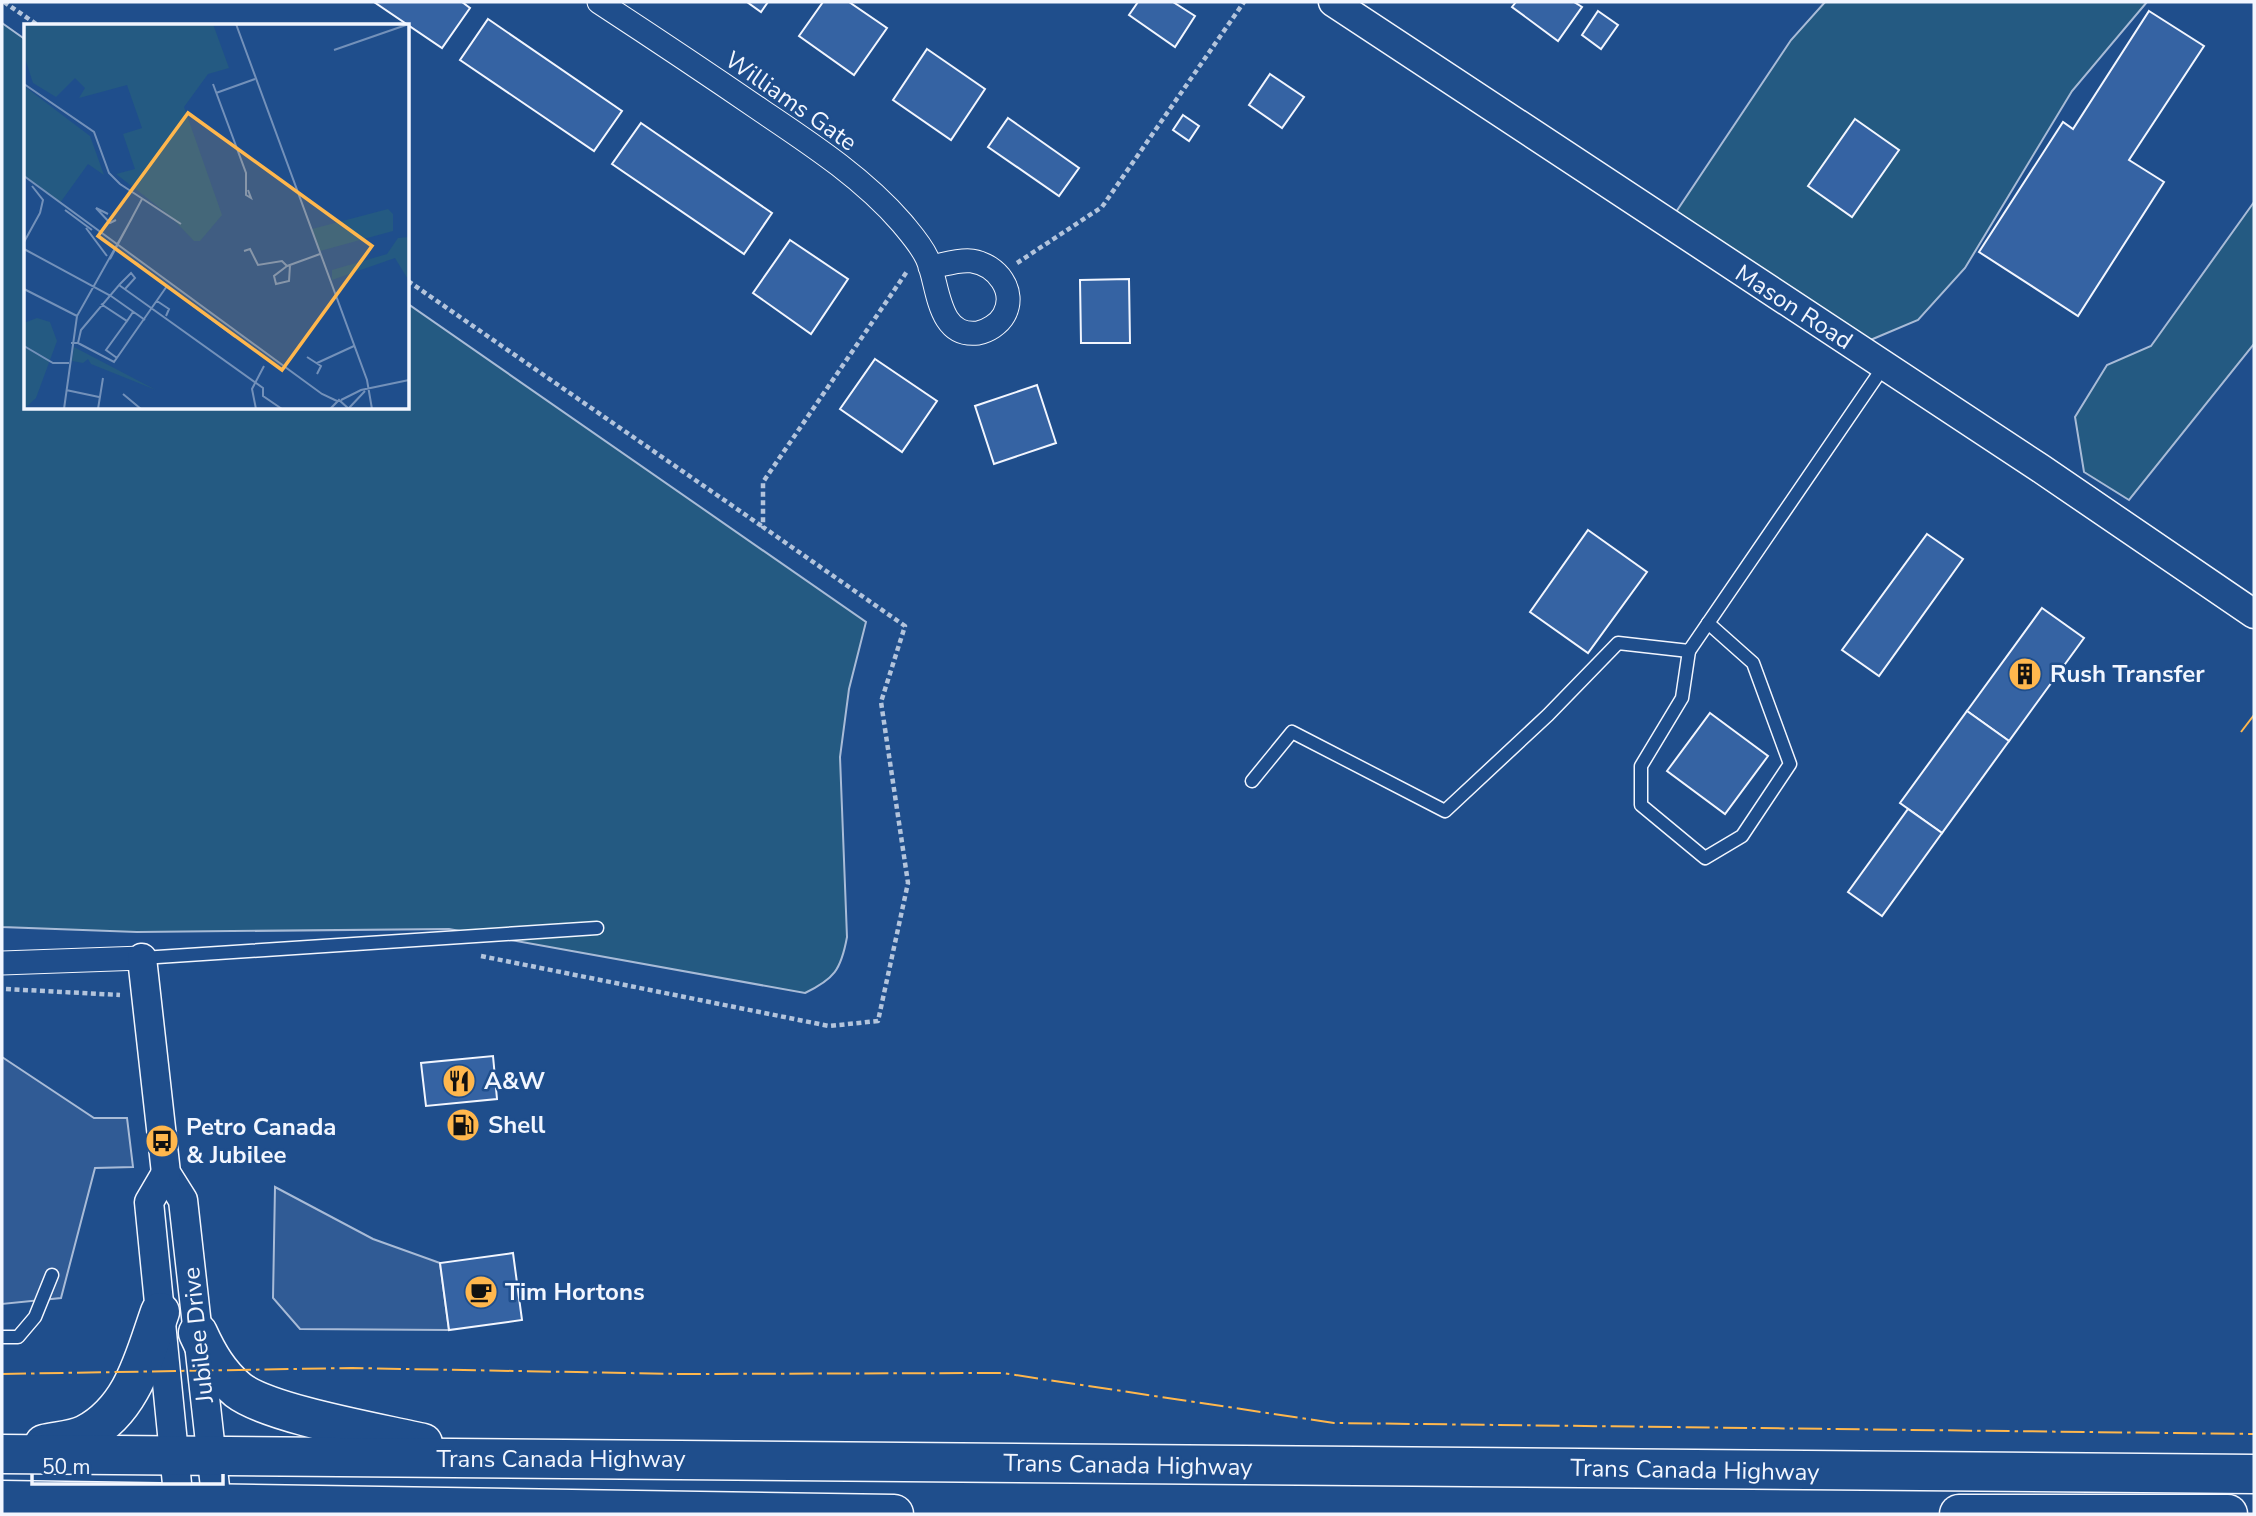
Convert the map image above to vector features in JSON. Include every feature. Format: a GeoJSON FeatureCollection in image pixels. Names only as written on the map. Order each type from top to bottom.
{"type":"FeatureCollection","features":[{"type":"Feature","properties":{"kind":"highway"},"geometry":{"type":"LineString","coordinates":[[2,1454],[86,1434],[114,1411],[135,1385],[160,1312]]}},
{"type":"Feature","properties":{"kind":"highway"},"geometry":{"type":"LineString","coordinates":[[198,1334],[213,1364],[239,1391],[270,1406],[486,1458]]}},
{"type":"Feature","properties":{"kind":"highway","name":"Trans Canada Highway"},"geometry":{"type":"LineString","coordinates":[[2,1454],[174,1458],[486,1458],[2254,1474]]}},
{"type":"Feature","properties":{"kind":"highway","name":"Trans Canada Highway"},"geometry":{"type":"LineString","coordinates":[[2,1500],[179,1508],[894,1514]]}},
{"type":"Feature","properties":{"kind":"highway"},"geometry":{"type":"LineString","coordinates":[[1959,1514],[2228,1514]]}},
{"type":"Feature","properties":{"kind":"street","name":"Williams Gate"},"geometry":{"type":"LineString","coordinates":[[599,2],[847,171],[897,217],[928,262],[942,311],[951,324],[963,331],[986,330],[1003,316],[1008,302],[1006,286],[998,273]]}},
{"type":"Feature","properties":{"kind":"street","name":"Mason Road"},"geometry":{"type":"LineString","coordinates":[[1333,2],[2254,614]]}},
{"type":"Feature","properties":{"kind":"street"},"geometry":{"type":"LineString","coordinates":[[928,262],[969,261],[985,264],[998,273]]}},
{"type":"Feature","properties":{"kind":"street"},"geometry":{"type":"LineString","coordinates":[[2,963],[142,958]]}},
{"type":"Feature","properties":{"kind":"street","name":"Jubilee Drive"},"geometry":{"type":"LineString","coordinates":[[142,958],[166,1173],[183,1200],[217,1508]]}},
{"type":"Feature","properties":{"kind":"street","name":"Jubilee Drive"},"geometry":{"type":"LineString","coordinates":[[166,1173],[149,1202],[179,1508]]}},
{"type":"Feature","properties":{"kind":"lane"},"geometry":{"type":"LineString","coordinates":[[1708,622],[1754,663],[1790,764],[1742,836],[1704,859],[1642,805],[1641,766],[1682,698],[1689,651],[1708,622],[1884,366]]}},
{"type":"Feature","properties":{"kind":"lane"},"geometry":{"type":"LineString","coordinates":[[1252,781],[1292,732],[1445,811],[1548,715],[1618,643],[1689,651]]}},
{"type":"Feature","properties":{"kind":"lane"},"geometry":{"type":"LineString","coordinates":[[142,958],[597,928]]}},
{"type":"Feature","properties":{"kind":"lane"},"geometry":{"type":"LineString","coordinates":[[2,1338],[18,1337],[35,1317],[52,1275]]}},
{"type":"Feature","properties":{"kind":"path"},"geometry":{"type":"LineString","coordinates":[[4,2],[36,24]]}},
{"type":"Feature","properties":{"kind":"path"},"geometry":{"type":"LineString","coordinates":[[998,273],[1102,207],[1244,2]]}},
{"type":"Feature","properties":{"kind":"path"},"geometry":{"type":"LineString","coordinates":[[763,527],[763,482],[906,271],[928,262]]}},
{"type":"Feature","properties":{"kind":"path"},"geometry":{"type":"LineString","coordinates":[[410,282],[905,626],[881,702],[908,883],[878,1021],[828,1026],[472,955]]}},
{"type":"Feature","properties":{"kind":"path"},"geometry":{"type":"LineString","coordinates":[[2,989],[146,997]]}},
{"type":"Feature","properties":{"kind":"shaded area"},"geometry":{"type":"Polygon","coordinates":[[[1825,2],[2147,2],[2072,91],[1965,268],[1918,320],[1868,341],[1676,212],[1791,40],[1825,2]]]}},
{"type":"Feature","properties":{"kind":"shaded area"},"geometry":{"type":"Polygon","coordinates":[[[2,23],[24,39],[24,410],[410,410],[410,305],[866,622],[849,689],[840,757],[847,937],[835,972],[823,983],[805,993],[449,929],[137,932],[2,927],[2,23]]]}},
{"type":"Feature","properties":{"kind":"shaded area"},"geometry":{"type":"Polygon","coordinates":[[[2254,202],[2254,344],[2129,500],[2084,472],[2075,417],[2107,365],[2151,346],[2254,202]]]}},
{"type":"Feature","properties":{"kind":"shaded area"},"geometry":{"type":"Polygon","coordinates":[[[2,1057],[94,1118],[127,1118],[133,1167],[95,1168],[61,1298],[2,1304],[2,1057]]]}},
{"type":"Feature","properties":{"kind":"shaded area"},"geometry":{"type":"Polygon","coordinates":[[[275,1187],[373,1239],[440,1263],[449,1330],[300,1329],[273,1298],[275,1187]]]}},
{"type":"Feature","properties":{"kind":"building"},"geometry":{"type":"Polygon","coordinates":[[[374,2],[462,2],[470,8],[442,48],[374,2]]]}},
{"type":"Feature","properties":{"kind":"building"},"geometry":{"type":"Polygon","coordinates":[[[747,2],[768,2],[761,12],[747,2]]]}},
{"type":"Feature","properties":{"kind":"building"},"geometry":{"type":"Polygon","coordinates":[[[823,2],[849,2],[887,28],[854,75],[799,36],[823,2]]]}},
{"type":"Feature","properties":{"kind":"building"},"geometry":{"type":"Polygon","coordinates":[[[1138,2],[1173,2],[1195,16],[1175,47],[1129,15],[1138,2]]]}},
{"type":"Feature","properties":{"kind":"building"},"geometry":{"type":"Polygon","coordinates":[[[1516,2],[1574,2],[1582,7],[1558,41],[1512,7],[1516,2]]]}},
{"type":"Feature","properties":{"kind":"building"},"geometry":{"type":"Polygon","coordinates":[[[1598,11],[1618,25],[1601,49],[1582,35],[1598,11]]]}},
{"type":"Feature","properties":{"kind":"building"},"geometry":{"type":"Polygon","coordinates":[[[2149,11],[2204,46],[2129,160],[2164,182],[2078,316],[1979,252],[2063,122],[2073,129],[2149,11]]]}},
{"type":"Feature","properties":{"kind":"building"},"geometry":{"type":"Polygon","coordinates":[[[488,19],[622,111],[594,151],[460,60],[488,19]]]}},
{"type":"Feature","properties":{"kind":"building"},"geometry":{"type":"Polygon","coordinates":[[[927,49],[985,89],[951,140],[893,100],[927,49]]]}},
{"type":"Feature","properties":{"kind":"building"},"geometry":{"type":"Polygon","coordinates":[[[1270,74],[1304,97],[1282,128],[1249,105],[1270,74]]]}},
{"type":"Feature","properties":{"kind":"building"},"geometry":{"type":"Polygon","coordinates":[[[1183,115],[1199,126],[1189,141],[1173,130],[1183,115]]]}},
{"type":"Feature","properties":{"kind":"building"},"geometry":{"type":"Polygon","coordinates":[[[1008,118],[1079,168],[1059,196],[988,147],[1008,118]]]}},
{"type":"Feature","properties":{"kind":"building"},"geometry":{"type":"Polygon","coordinates":[[[1855,119],[1899,150],[1852,217],[1808,186],[1855,119]]]}},
{"type":"Feature","properties":{"kind":"building"},"geometry":{"type":"Polygon","coordinates":[[[641,123],[772,213],[744,254],[612,164],[641,123]]]}},
{"type":"Feature","properties":{"kind":"building"},"geometry":{"type":"Polygon","coordinates":[[[790,240],[848,279],[811,334],[753,293],[790,240]]]}},
{"type":"Feature","properties":{"kind":"building"},"geometry":{"type":"Polygon","coordinates":[[[1129,279],[1130,343],[1081,343],[1080,280],[1129,279]]]}},
{"type":"Feature","properties":{"kind":"building"},"geometry":{"type":"Polygon","coordinates":[[[875,359],[937,401],[902,452],[840,409],[875,359]]]}},
{"type":"Feature","properties":{"kind":"building"},"geometry":{"type":"Polygon","coordinates":[[[1037,385],[1056,443],[994,464],[975,406],[1037,385]]]}},
{"type":"Feature","properties":{"kind":"building"},"geometry":{"type":"Polygon","coordinates":[[[1588,530],[1647,572],[1588,653],[1530,612],[1588,530]]]}},
{"type":"Feature","properties":{"kind":"building"},"geometry":{"type":"Polygon","coordinates":[[[1927,534],[1963,559],[1879,676],[1842,650],[1927,534]]]}},
{"type":"Feature","properties":{"kind":"building","name":"Rush Transfer"},"geometry":{"type":"Polygon","coordinates":[[[2042,608],[2084,638],[2009,741],[1967,711],[2042,608]]]}},
{"type":"Feature","properties":{"kind":"building"},"geometry":{"type":"Polygon","coordinates":[[[1967,711],[2009,741],[1942,833],[1900,803],[1967,711]]]}},
{"type":"Feature","properties":{"kind":"building"},"geometry":{"type":"Polygon","coordinates":[[[1710,713],[1768,756],[1725,814],[1667,771],[1710,713]]]}},
{"type":"Feature","properties":{"kind":"building"},"geometry":{"type":"Polygon","coordinates":[[[1908,809],[1942,833],[1882,916],[1848,892],[1908,809]]]}},
{"type":"Feature","properties":{"kind":"building","name":"A&W"},"geometry":{"type":"Polygon","coordinates":[[[493,1056],[497,1099],[426,1106],[421,1063],[493,1056]]]}},
{"type":"Feature","properties":{"kind":"building","name":"Tim Hortons"},"geometry":{"type":"Polygon","coordinates":[[[513,1253],[522,1320],[449,1330],[440,1263],[513,1253]]]}},
{"type":"Feature","properties":{"kind":"power"},"geometry":{"type":"LineString","coordinates":[[2241,732],[2254,715]]}},
{"type":"Feature","properties":{"kind":"power"},"geometry":{"type":"LineString","coordinates":[[2,1374],[352,1368],[681,1374],[1002,1373],[1334,1423],[2254,1434]]}},
{"type":"Feature","properties":{"kind":"place","name":"Rush Transfer"},"geometry":{"type":"Point","coordinates":[2025,674]}},
{"type":"Feature","properties":{"kind":"place","name":"A&W"},"geometry":{"type":"Point","coordinates":[459,1081]}},
{"type":"Feature","properties":{"kind":"place","name":"Shell"},"geometry":{"type":"Point","coordinates":[463,1125]}},
{"type":"Feature","properties":{"kind":"place","name":"Petro Canada & Jubilee"},"geometry":{"type":"Point","coordinates":[162,1141]}},
{"type":"Feature","properties":{"kind":"place","name":"Tim Hortons"},"geometry":{"type":"Point","coordinates":[481,1292]}}]}
